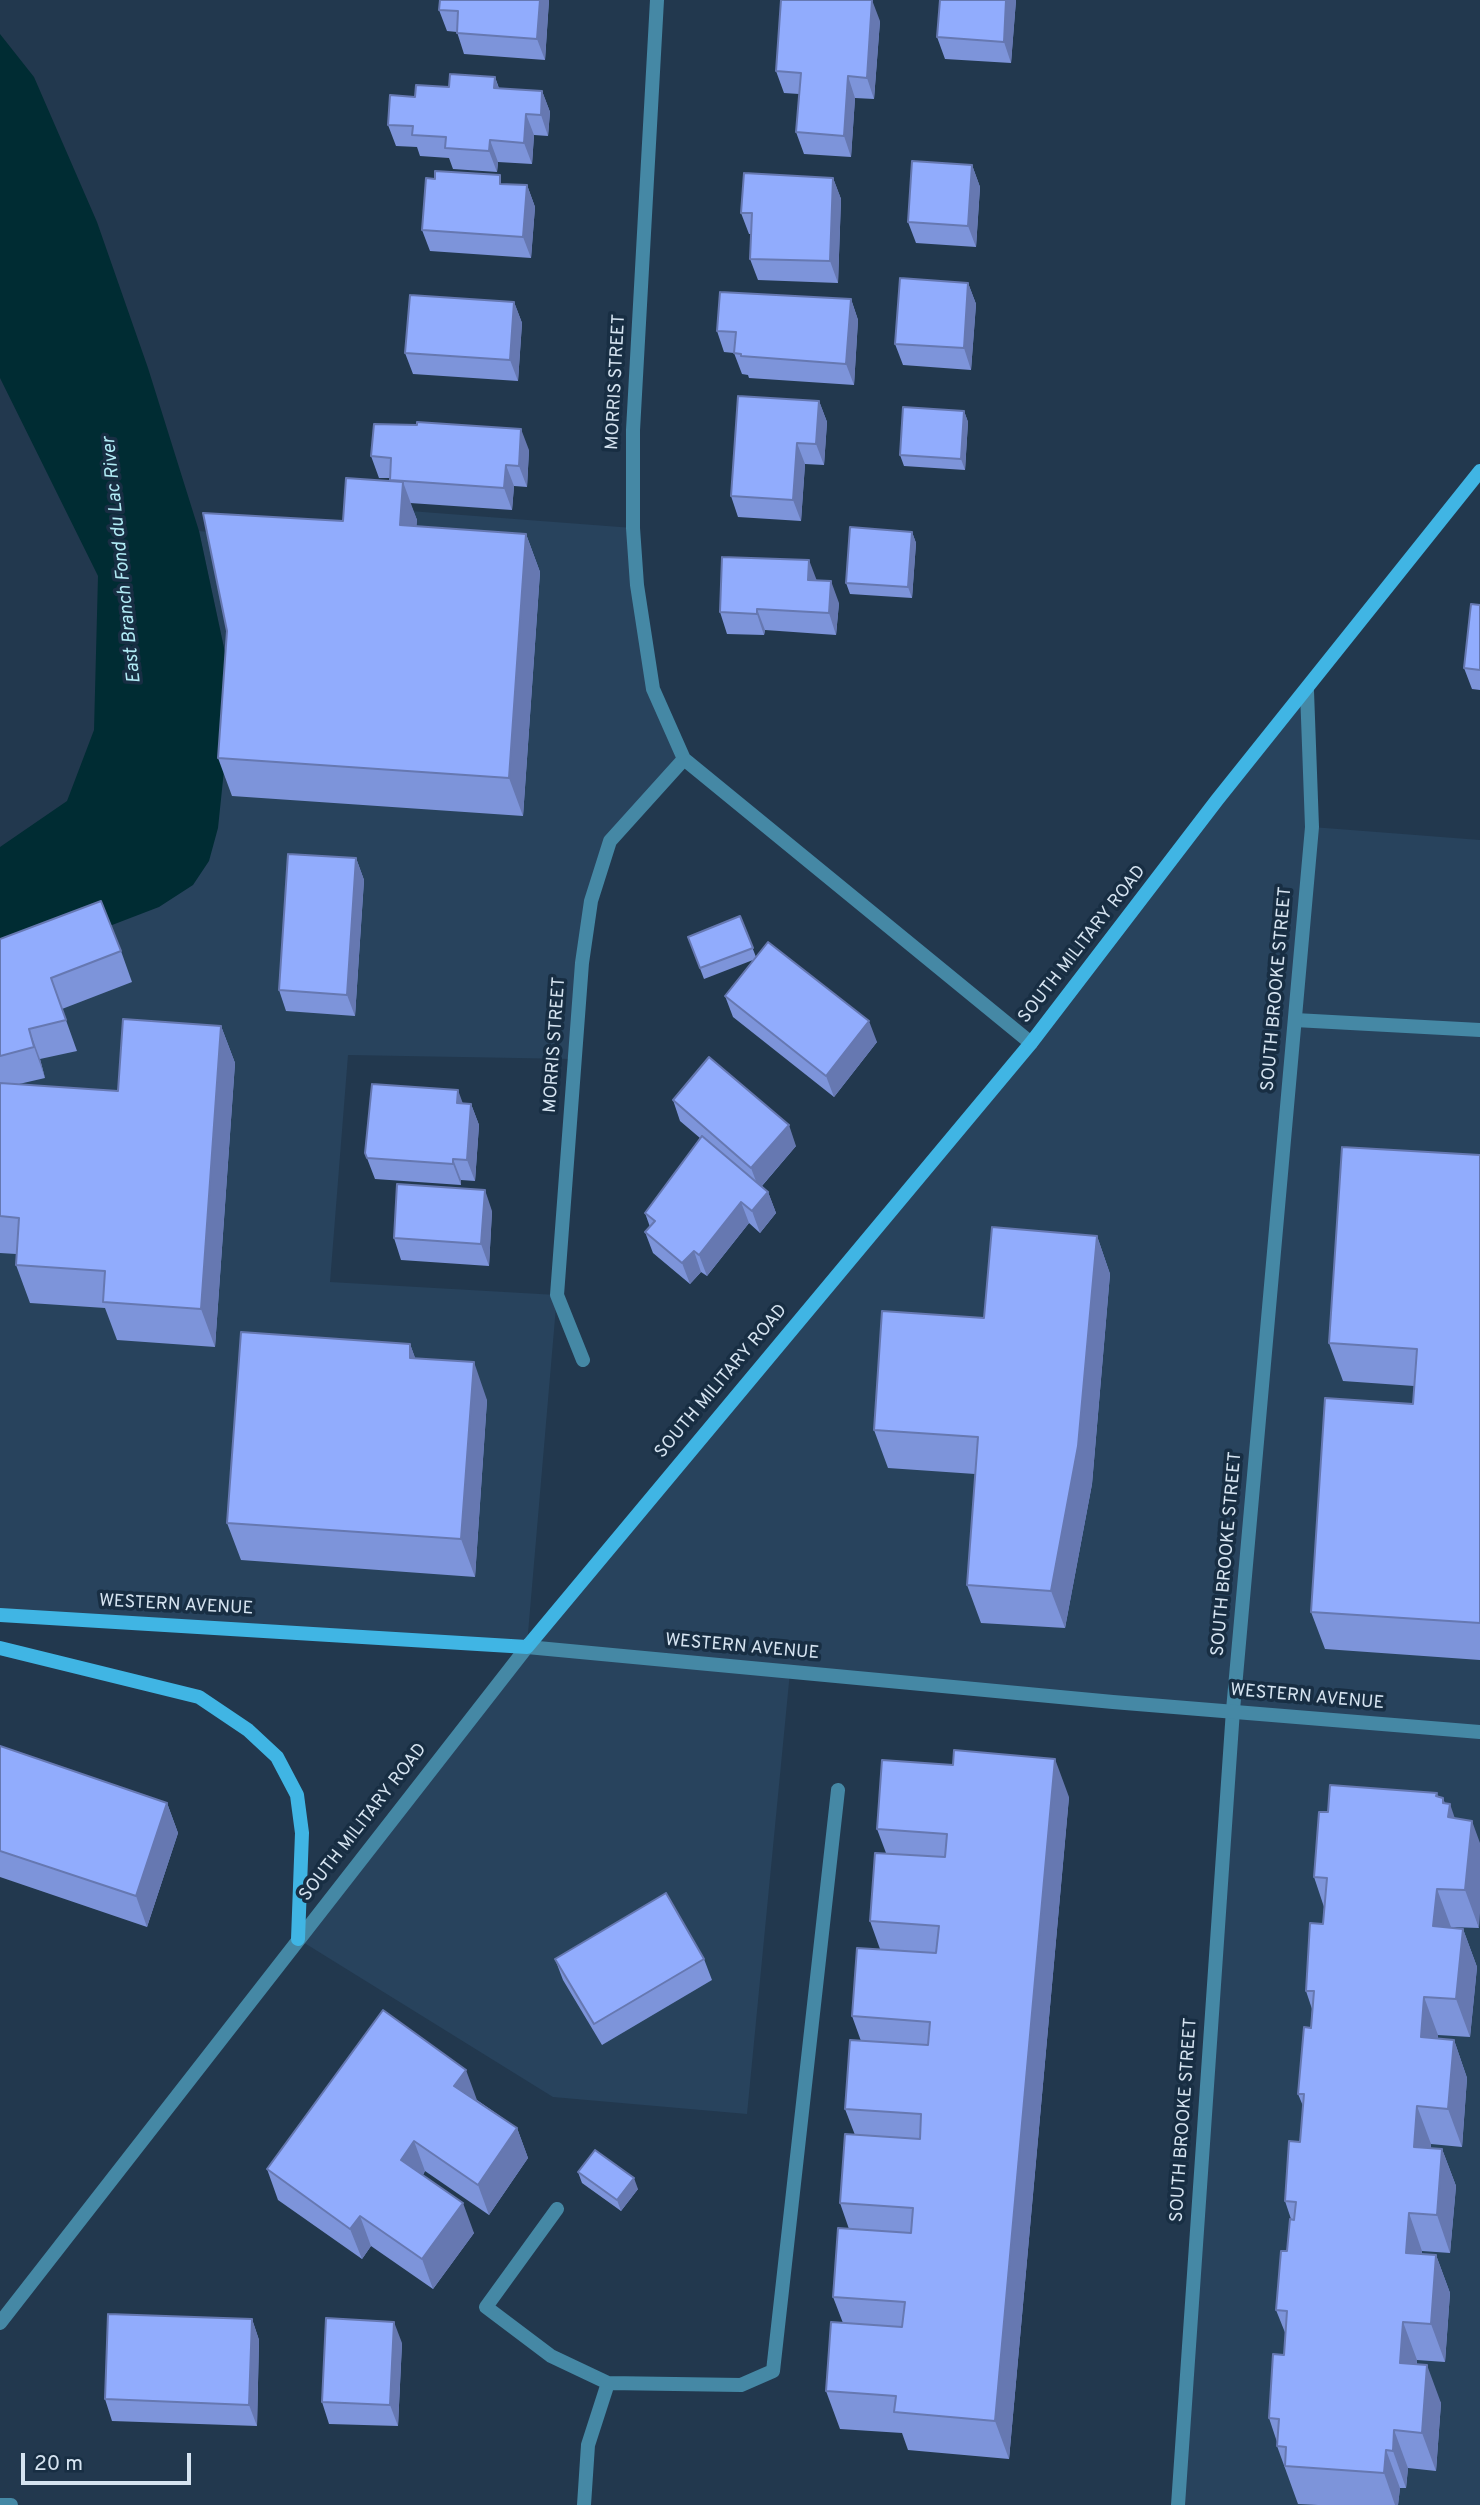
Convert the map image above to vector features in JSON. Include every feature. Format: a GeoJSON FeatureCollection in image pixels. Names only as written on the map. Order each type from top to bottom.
{"type":"FeatureCollection","features":[{"type":"Feature","properties":{"kind":"main road","name":"SOUTH MILITARY ROAD"},"geometry":{"type":"LineString","coordinates":[[527,1647],[1031,1042],[1217,800],[1307,691],[1480,471]]}},
{"type":"Feature","properties":{"kind":"main road","name":"WESTERN AVENUE"},"geometry":{"type":"LineString","coordinates":[[0,1615],[527,1647]]}},
{"type":"Feature","properties":{"kind":"main road"},"geometry":{"type":"LineString","coordinates":[[0,1648],[199,1696],[248,1730],[277,1757],[297,1795],[302,1833],[298,1939]]}},
{"type":"Feature","properties":{"kind":"street","name":"MORRIS STREET"},"geometry":{"type":"LineString","coordinates":[[657,0],[633,430],[633,528],[637,585],[653,689],[684,759],[1031,1042]]}},
{"type":"Feature","properties":{"kind":"street","name":"SOUTH BROOKE STREET"},"geometry":{"type":"LineString","coordinates":[[1178,2505],[1233,1710],[1312,827],[1307,691]]}},
{"type":"Feature","properties":{"kind":"street","name":"MORRIS STREET"},"geometry":{"type":"LineString","coordinates":[[583,1360],[557,1295],[582,963],[591,901],[610,841],[684,759]]}},
{"type":"Feature","properties":{"kind":"street"},"geometry":{"type":"LineString","coordinates":[[1295,1020],[1480,1030]]}},
{"type":"Feature","properties":{"kind":"street","name":"WESTERN AVENUE"},"geometry":{"type":"LineString","coordinates":[[527,1647],[1099,1701],[1480,1732]]}},
{"type":"Feature","properties":{"kind":"street","name":"SOUTH MILITARY ROAD"},"geometry":{"type":"LineString","coordinates":[[0,2323],[527,1647]]}},
{"type":"Feature","properties":{"kind":"street"},"geometry":{"type":"LineString","coordinates":[[557,2209],[486,2307],[551,2356],[608,2384],[741,2385],[773,2371],[838,1790]]}},
{"type":"Feature","properties":{"kind":"street"},"geometry":{"type":"LineString","coordinates":[[584,2505],[588,2445],[608,2384]]}},
{"type":"Feature","properties":{"kind":"street"},"geometry":{"type":"LineString","coordinates":[[0,2505],[11,2505]]}},
{"type":"Feature","properties":{"kind":"shaded area"},"geometry":{"type":"Polygon","coordinates":[[[344,506],[633,528],[653,689],[684,759],[610,841],[591,901],[574,1059],[348,1055],[330,1282],[557,1295],[527,1645],[1031,1043],[1307,691],[1312,827],[1480,840],[1480,2505],[1178,2505],[1233,1710],[790,1672],[747,2114],[553,2097],[298,1939],[526,1647],[0,1615],[0,968],[121,921],[227,662],[199,531],[342,546],[344,506]]]}},
{"type":"Feature","properties":{"kind":"water","name":"East Branch Fond du Lac River"},"geometry":{"type":"Polygon","coordinates":[[[0,34],[34,77],[97,222],[148,368],[199,531],[227,662],[226,751],[218,828],[209,861],[193,885],[159,907],[0,968],[0,847],[67,801],[94,730],[98,576],[0,378],[0,34]]]}},
{"type":"Feature","properties":{"kind":"building"},"geometry":{"type":"Polygon","coordinates":[[[440,0],[540,0],[537,39],[457,33],[458,11],[439,10],[440,0]]]}},
{"type":"Feature","properties":{"kind":"building"},"geometry":{"type":"Polygon","coordinates":[[[781,0],[872,0],[867,78],[848,76],[844,136],[796,132],[801,73],[776,71],[781,0]]]}},
{"type":"Feature","properties":{"kind":"building"},"geometry":{"type":"Polygon","coordinates":[[[940,0],[1006,0],[1004,42],[937,37],[940,0]]]}},
{"type":"Feature","properties":{"kind":"building"},"geometry":{"type":"Polygon","coordinates":[[[450,74],[495,77],[494,88],[542,91],[541,115],[526,114],[524,143],[490,140],[489,151],[445,148],[446,137],[412,135],[413,126],[388,125],[390,95],[415,97],[416,85],[449,87],[450,74]]]}},
{"type":"Feature","properties":{"kind":"building"},"geometry":{"type":"Polygon","coordinates":[[[912,161],[972,165],[968,226],[908,222],[912,161]]]}},
{"type":"Feature","properties":{"kind":"building"},"geometry":{"type":"Polygon","coordinates":[[[435,171],[500,175],[500,184],[527,185],[523,237],[422,230],[426,178],[435,179],[435,171]]]}},
{"type":"Feature","properties":{"kind":"building"},"geometry":{"type":"Polygon","coordinates":[[[744,173],[833,178],[830,261],[750,259],[752,213],[741,213],[744,173]]]}},
{"type":"Feature","properties":{"kind":"building"},"geometry":{"type":"Polygon","coordinates":[[[900,278],[968,283],[964,348],[895,344],[900,278]]]}},
{"type":"Feature","properties":{"kind":"building"},"geometry":{"type":"Polygon","coordinates":[[[720,292],[851,299],[846,364],[741,356],[734,353],[736,332],[717,331],[720,292]]]}},
{"type":"Feature","properties":{"kind":"building"},"geometry":{"type":"Polygon","coordinates":[[[410,295],[514,302],[510,360],[405,353],[410,295]]]}},
{"type":"Feature","properties":{"kind":"building"},"geometry":{"type":"Polygon","coordinates":[[[738,396],[819,401],[816,444],[797,443],[793,500],[731,496],[738,396]]]}},
{"type":"Feature","properties":{"kind":"building"},"geometry":{"type":"Polygon","coordinates":[[[903,407],[964,411],[961,459],[900,455],[903,407]]]}},
{"type":"Feature","properties":{"kind":"building"},"geometry":{"type":"Polygon","coordinates":[[[417,422],[521,429],[519,466],[506,465],[504,488],[390,480],[391,458],[371,456],[374,424],[417,425],[417,422]]]}},
{"type":"Feature","properties":{"kind":"building"},"geometry":{"type":"Polygon","coordinates":[[[346,478],[403,482],[400,525],[526,534],[509,778],[218,758],[227,631],[203,513],[343,521],[346,478]]]}},
{"type":"Feature","properties":{"kind":"building"},"geometry":{"type":"Polygon","coordinates":[[[850,527],[912,532],[908,587],[846,583],[850,527]]]}},
{"type":"Feature","properties":{"kind":"building"},"geometry":{"type":"Polygon","coordinates":[[[722,557],[809,560],[808,580],[831,581],[829,613],[757,609],[757,614],[720,612],[722,557]]]}},
{"type":"Feature","properties":{"kind":"building"},"geometry":{"type":"Polygon","coordinates":[[[1471,604],[1480,605],[1480,670],[1464,668],[1471,604]]]}},
{"type":"Feature","properties":{"kind":"building"},"geometry":{"type":"Polygon","coordinates":[[[288,854],[356,858],[347,995],[279,990],[288,854]]]}},
{"type":"Feature","properties":{"kind":"building"},"geometry":{"type":"Polygon","coordinates":[[[101,901],[121,951],[51,978],[66,1020],[29,1029],[34,1047],[0,1056],[0,939],[101,901]]]}},
{"type":"Feature","properties":{"kind":"building"},"geometry":{"type":"Polygon","coordinates":[[[740,916],[753,948],[700,968],[688,937],[740,916]]]}},
{"type":"Feature","properties":{"kind":"building"},"geometry":{"type":"Polygon","coordinates":[[[768,942],[869,1021],[826,1076],[725,996],[768,942]]]}},
{"type":"Feature","properties":{"kind":"building"},"geometry":{"type":"Polygon","coordinates":[[[123,1019],[221,1026],[201,1309],[103,1302],[105,1271],[16,1265],[19,1218],[0,1216],[0,1083],[118,1091],[123,1019]]]}},
{"type":"Feature","properties":{"kind":"building"},"geometry":{"type":"Polygon","coordinates":[[[709,1057],[789,1125],[751,1168],[673,1100],[709,1057]]]}},
{"type":"Feature","properties":{"kind":"building"},"geometry":{"type":"Polygon","coordinates":[[[372,1084],[458,1090],[457,1103],[471,1104],[467,1160],[453,1159],[453,1164],[367,1158],[365,1153],[372,1084]]]}},
{"type":"Feature","properties":{"kind":"building"},"geometry":{"type":"Polygon","coordinates":[[[702,1136],[768,1192],[752,1211],[741,1202],[699,1255],[694,1251],[682,1263],[645,1232],[655,1221],[645,1213],[702,1136]]]}},
{"type":"Feature","properties":{"kind":"building"},"geometry":{"type":"Polygon","coordinates":[[[1342,1147],[1480,1155],[1480,1623],[1311,1612],[1325,1398],[1413,1404],[1417,1349],[1329,1343],[1342,1147]]]}},
{"type":"Feature","properties":{"kind":"building"},"geometry":{"type":"Polygon","coordinates":[[[397,1184],[485,1190],[481,1244],[394,1238],[397,1184]]]}},
{"type":"Feature","properties":{"kind":"building"},"geometry":{"type":"Polygon","coordinates":[[[992,1227],[1097,1236],[1078,1446],[1051,1591],[967,1585],[978,1437],[874,1430],[882,1311],[984,1318],[992,1227]]]}},
{"type":"Feature","properties":{"kind":"building"},"geometry":{"type":"Polygon","coordinates":[[[241,1332],[410,1344],[410,1358],[474,1362],[461,1539],[227,1523],[241,1332]]]}},
{"type":"Feature","properties":{"kind":"building"},"geometry":{"type":"Polygon","coordinates":[[[0,1746],[167,1803],[136,1896],[0,1851],[0,1746]]]}},
{"type":"Feature","properties":{"kind":"building"},"geometry":{"type":"Polygon","coordinates":[[[954,1750],[1055,1759],[995,2421],[894,2412],[896,2396],[826,2391],[831,2322],[902,2327],[905,2302],[833,2297],[838,2228],[911,2233],[913,2208],[840,2203],[845,2134],[920,2139],[921,2114],[845,2109],[850,2040],[928,2045],[930,2022],[852,2016],[857,1948],[936,1953],[939,1926],[870,1921],[875,1853],[945,1857],[947,1834],[877,1829],[882,1760],[953,1765],[954,1750]]]}},
{"type":"Feature","properties":{"kind":"building"},"geometry":{"type":"Polygon","coordinates":[[[1330,1785],[1437,1793],[1436,1796],[1443,1798],[1443,1803],[1450,1804],[1448,1817],[1472,1821],[1465,1890],[1437,1889],[1433,1926],[1463,1929],[1456,1999],[1424,1997],[1421,2037],[1454,2040],[1448,2109],[1417,2106],[1414,2147],[1442,2149],[1437,2215],[1409,2213],[1406,2253],[1436,2255],[1431,2324],[1403,2322],[1400,2363],[1427,2365],[1422,2433],[1394,2430],[1393,2451],[1386,2450],[1384,2473],[1285,2466],[1286,2447],[1277,2446],[1279,2419],[1269,2418],[1273,2354],[1284,2355],[1287,2311],[1276,2310],[1281,2251],[1287,2251],[1290,2219],[1294,2220],[1296,2202],[1285,2201],[1289,2141],[1300,2142],[1304,2094],[1298,2094],[1304,2027],[1311,2028],[1314,1991],[1306,1991],[1310,1923],[1323,1924],[1327,1878],[1314,1877],[1319,1812],[1328,1812],[1330,1785]]]}},
{"type":"Feature","properties":{"kind":"building"},"geometry":{"type":"Polygon","coordinates":[[[666,1893],[704,1959],[594,2024],[555,1959],[666,1893]]]}},
{"type":"Feature","properties":{"kind":"building"},"geometry":{"type":"Polygon","coordinates":[[[383,2010],[466,2070],[454,2086],[517,2128],[478,2185],[414,2141],[401,2160],[463,2203],[422,2259],[360,2216],[350,2229],[267,2169],[383,2010]]]}},
{"type":"Feature","properties":{"kind":"building"},"geometry":{"type":"Polygon","coordinates":[[[595,2150],[634,2178],[617,2200],[578,2172],[595,2150]]]}},
{"type":"Feature","properties":{"kind":"building"},"geometry":{"type":"Polygon","coordinates":[[[108,2314],[252,2319],[249,2405],[105,2399],[108,2314]]]}},
{"type":"Feature","properties":{"kind":"building"},"geometry":{"type":"Polygon","coordinates":[[[326,2318],[394,2322],[390,2405],[322,2402],[326,2318]]]}}]}
